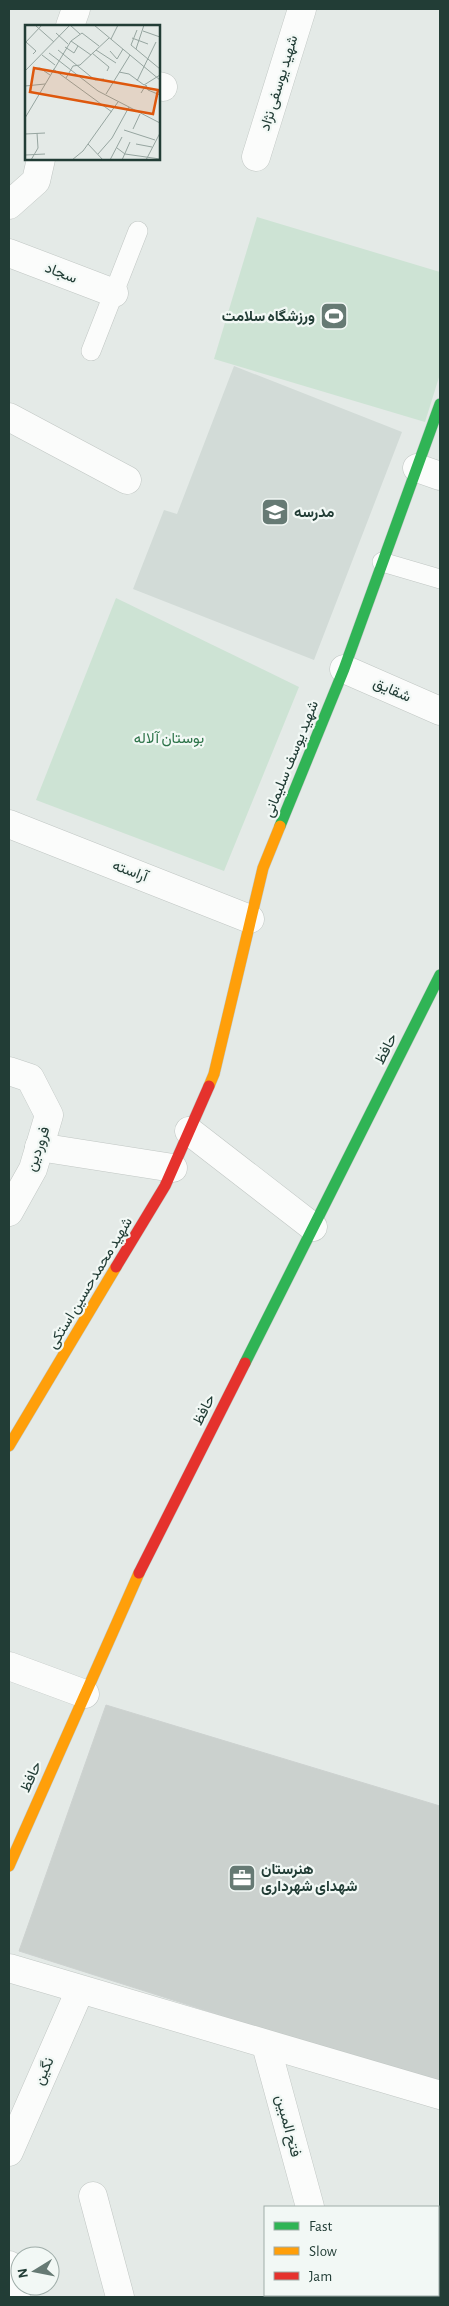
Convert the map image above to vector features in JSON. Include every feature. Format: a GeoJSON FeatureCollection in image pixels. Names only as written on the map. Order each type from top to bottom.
{"type":"FeatureCollection","features":[{"type":"Feature","properties":{"kind":"street"},"geometry":{"type":"LineString","coordinates":[[70,25],[76,9]]}},
{"type":"Feature","properties":{"kind":"street","name":"شهید یوسفی نژاد"},"geometry":{"type":"LineString","coordinates":[[256,158],[302,9]]}},
{"type":"Feature","properties":{"kind":"street"},"geometry":{"type":"LineString","coordinates":[[9,205],[36,181],[41,160]]}},
{"type":"Feature","properties":{"kind":"street","name":"سجاد"},"geometry":{"type":"LineString","coordinates":[[9,254],[114,293]]}},
{"type":"Feature","properties":{"kind":"street","name":"شهید یوسف سلیمانی"},"geometry":{"type":"LineString","coordinates":[[189,1131],[214,1074],[263,868],[344,669],[382,562],[428,472],[440,404]]}},
{"type":"Feature","properties":{"kind":"street"},"geometry":{"type":"LineString","coordinates":[[9,417],[127,480]]}},
{"type":"Feature","properties":{"kind":"street","name":"شقایق"},"geometry":{"type":"LineString","coordinates":[[344,669],[440,711]]}},
{"type":"Feature","properties":{"kind":"street","name":"آراسته"},"geometry":{"type":"LineString","coordinates":[[9,824],[250,919]]}},
{"type":"Feature","properties":{"kind":"street","name":"حافظ"},"geometry":{"type":"LineString","coordinates":[[9,1866],[134,1582],[440,975]]}},
{"type":"Feature","properties":{"kind":"street","name":"فروردین"},"geometry":{"type":"LineString","coordinates":[[9,1071],[30,1078],[49,1115],[33,1169],[16,1184],[9,1212]]}},
{"type":"Feature","properties":{"kind":"street"},"geometry":{"type":"LineString","coordinates":[[189,1131],[313,1227]]}},
{"type":"Feature","properties":{"kind":"street","name":"شهید محمدحسین استکی"},"geometry":{"type":"LineString","coordinates":[[9,1446],[160,1195],[189,1131]]}},
{"type":"Feature","properties":{"kind":"street"},"geometry":{"type":"LineString","coordinates":[[40,1147],[173,1168]]}},
{"type":"Feature","properties":{"kind":"street"},"geometry":{"type":"LineString","coordinates":[[9,1666],[85,1694]]}},
{"type":"Feature","properties":{"kind":"street"},"geometry":{"type":"LineString","coordinates":[[9,1968],[440,2095]]}},
{"type":"Feature","properties":{"kind":"street","name":"نگین"},"geometry":{"type":"LineString","coordinates":[[10,2146],[80,1990]]}},
{"type":"Feature","properties":{"kind":"street","name":"فتح المبین"},"geometry":{"type":"LineString","coordinates":[[266,2045],[310,2206]]}},
{"type":"Feature","properties":{"kind":"street"},"geometry":{"type":"LineString","coordinates":[[93,2196],[120,2297]]}},
{"type":"Feature","properties":{"kind":"street"},"geometry":{"type":"LineString","coordinates":[[9,2265],[16,2297]]}},
{"type":"Feature","properties":{"kind":"lane"},"geometry":{"type":"LineString","coordinates":[[91,351],[138,231]]}},
{"type":"Feature","properties":{"kind":"lane"},"geometry":{"type":"LineString","coordinates":[[382,562],[440,579]]}},
{"type":"Feature","properties":{"kind":"shaded area","name":"مدرسه"},"geometry":{"type":"Polygon","coordinates":[[[234,366],[402,432],[314,660],[133,589],[164,510],[177,514],[234,366]]]}},
{"type":"Feature","properties":{"kind":"green space","name":"ورزشگاه سلامت"},"geometry":{"type":"Polygon","coordinates":[[[257,217],[440,272],[440,374],[425,422],[214,359],[257,217]]]}},
{"type":"Feature","properties":{"kind":"green space","name":"بوستان آلاله"},"geometry":{"type":"Polygon","coordinates":[[[116,598],[299,687],[224,871],[36,800],[116,598]]]}},
{"type":"Feature","properties":{"kind":"building","name":"هنرستان شهدای شهرداری"},"geometry":{"type":"Polygon","coordinates":[[[106,1705],[440,1806],[440,2085],[19,1951],[106,1705]]]}},
{"type":"Feature","properties":{"kind":"traffic: fast"},"geometry":{"type":"LineString","coordinates":[[280,826],[344,669],[440,404]]}},
{"type":"Feature","properties":{"kind":"traffic: fast"},"geometry":{"type":"LineString","coordinates":[[245,1363],[440,975]]}},
{"type":"Feature","properties":{"kind":"traffic: slow"},"geometry":{"type":"LineString","coordinates":[[209,1086],[214,1074],[263,868],[280,826]]}},
{"type":"Feature","properties":{"kind":"traffic: slow"},"geometry":{"type":"LineString","coordinates":[[9,1446],[116,1267]]}},
{"type":"Feature","properties":{"kind":"traffic: slow"},"geometry":{"type":"LineString","coordinates":[[9,1866],[139,1573]]}},
{"type":"Feature","properties":{"kind":"traffic: jam"},"geometry":{"type":"LineString","coordinates":[[116,1267],[165,1186],[209,1086]]}},
{"type":"Feature","properties":{"kind":"traffic: jam"},"geometry":{"type":"LineString","coordinates":[[139,1573],[245,1363]]}},
{"type":"Feature","properties":{"kind":"place","name":"ورزشگاه سلامت"},"geometry":{"type":"Point","coordinates":[334,316]}},
{"type":"Feature","properties":{"kind":"place","name":"مدرسه"},"geometry":{"type":"Point","coordinates":[275,512]}},
{"type":"Feature","properties":{"kind":"place","name":"هنرستان شهدای شهرداری"},"geometry":{"type":"Point","coordinates":[242,1878]}}]}
